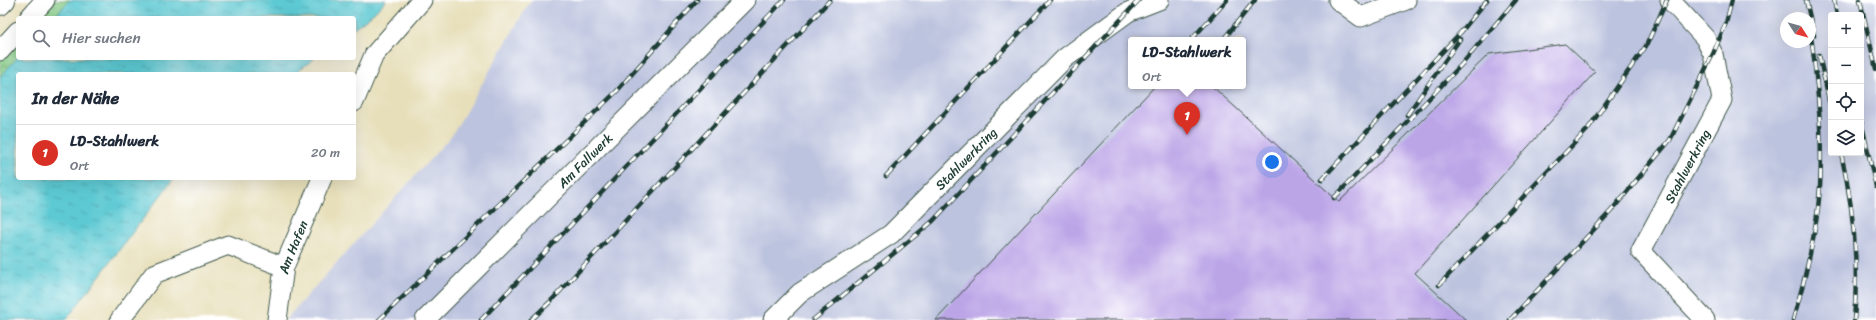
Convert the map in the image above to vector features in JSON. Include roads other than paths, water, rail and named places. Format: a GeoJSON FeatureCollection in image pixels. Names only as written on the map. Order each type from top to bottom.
{"type":"FeatureCollection","features":[{"type":"Feature","properties":{"kind":"highway"},"geometry":{"type":"LineString","coordinates":[[0,4],[4,0]]}},
{"type":"Feature","properties":{"kind":"lane"},"geometry":{"type":"LineString","coordinates":[[31,16],[45,0]]}},
{"type":"Feature","properties":{"kind":"lane"},"geometry":{"type":"LineString","coordinates":[[356,97],[374,55],[422,0]]}},
{"type":"Feature","properties":{"kind":"lane","name":"Am Fallwerk"},"geometry":{"type":"LineString","coordinates":[[425,320],[745,0]]}},
{"type":"Feature","properties":{"kind":"lane","name":"Stahlwerkring"},"geometry":{"type":"LineString","coordinates":[[773,320],[800,293],[892,234],[1065,58],[1128,12],[1159,0]]}},
{"type":"Feature","properties":{"kind":"lane"},"geometry":{"type":"LineString","coordinates":[[1338,0],[1361,17],[1406,0]]}},
{"type":"Feature","properties":{"kind":"lane","name":"Stahlwerkring"},"geometry":{"type":"LineString","coordinates":[[1670,0],[1705,38],[1714,54],[1722,100],[1640,251],[1705,320]]}},
{"type":"Feature","properties":{"kind":"lane"},"geometry":{"type":"LineString","coordinates":[[0,52],[16,33]]}},
{"type":"Feature","properties":{"kind":"lane","name":"Am Hafen"},"geometry":{"type":"LineString","coordinates":[[277,320],[284,267],[321,180]]}},
{"type":"Feature","properties":{"kind":"lane"},"geometry":{"type":"LineString","coordinates":[[120,320],[154,274],[228,246],[284,267]]}},
{"type":"Feature","properties":{"kind":"water"},"geometry":{"type":"Polygon","coordinates":[[[70,0],[386,0],[375,12],[356,26],[356,16],[55,16],[70,0]]]}},
{"type":"Feature","properties":{"kind":"water"},"geometry":{"type":"Polygon","coordinates":[[[16,59],[312,60],[297,72],[16,72],[16,180],[172,180],[66,320],[0,320],[0,77],[16,59]]]}},
{"type":"Feature","properties":{"kind":"railway"},"geometry":{"type":"LineString","coordinates":[[379,320],[616,92],[697,0]]}},
{"type":"Feature","properties":{"kind":"railway"},"geometry":{"type":"LineString","coordinates":[[481,320],[784,0]]}},
{"type":"Feature","properties":{"kind":"railway"},"geometry":{"type":"LineString","coordinates":[[531,320],[550,302],[830,0]]}},
{"type":"Feature","properties":{"kind":"railway"},"geometry":{"type":"LineString","coordinates":[[886,176],[1050,0]]}},
{"type":"Feature","properties":{"kind":"railway"},"geometry":{"type":"LineString","coordinates":[[813,320],[933,221],[1139,0]]}},
{"type":"Feature","properties":{"kind":"railway"},"geometry":{"type":"LineString","coordinates":[[1194,37],[1227,0]]}},
{"type":"Feature","properties":{"kind":"railway"},"geometry":{"type":"LineString","coordinates":[[1225,37],[1255,0]]}},
{"type":"Feature","properties":{"kind":"railway"},"geometry":{"type":"LineString","coordinates":[[1322,179],[1461,32],[1487,0]]}},
{"type":"Feature","properties":{"kind":"railway"},"geometry":{"type":"LineString","coordinates":[[1334,198],[1462,64],[1516,0]]}},
{"type":"Feature","properties":{"kind":"railway"},"geometry":{"type":"LineString","coordinates":[[1439,285],[1587,130],[1646,46],[1667,0]]}},
{"type":"Feature","properties":{"kind":"railway"},"geometry":{"type":"LineString","coordinates":[[1510,320],[1611,211],[1670,140],[1713,54],[1726,23],[1732,0]]}},
{"type":"Feature","properties":{"kind":"railway"},"geometry":{"type":"LineString","coordinates":[[1806,0],[1809,12]]}},
{"type":"Feature","properties":{"kind":"railway"},"geometry":{"type":"LineString","coordinates":[[1834,0],[1836,12]]}},
{"type":"Feature","properties":{"kind":"railway"},"geometry":{"type":"LineString","coordinates":[[1860,0],[1876,69]]}},
{"type":"Feature","properties":{"kind":"railway"},"geometry":{"type":"LineString","coordinates":[[1407,115],[1460,39]]}},
{"type":"Feature","properties":{"kind":"railway"},"geometry":{"type":"LineString","coordinates":[[1793,320],[1811,250],[1820,187],[1820,118],[1813,48]]}},
{"type":"Feature","properties":{"kind":"railway"},"geometry":{"type":"LineString","coordinates":[[1819,55],[1828,96]]}},
{"type":"Feature","properties":{"kind":"railway"},"geometry":{"type":"LineString","coordinates":[[1864,134],[1876,187]]}},
{"type":"Feature","properties":{"kind":"railway"},"geometry":{"type":"LineString","coordinates":[[1842,156],[1852,215],[1856,257],[1854,320]]}},
{"type":"Feature","properties":{"kind":"place","name":"LD-Stahlwerk"},"geometry":{"type":"Point","coordinates":[1187,135]}}]}
